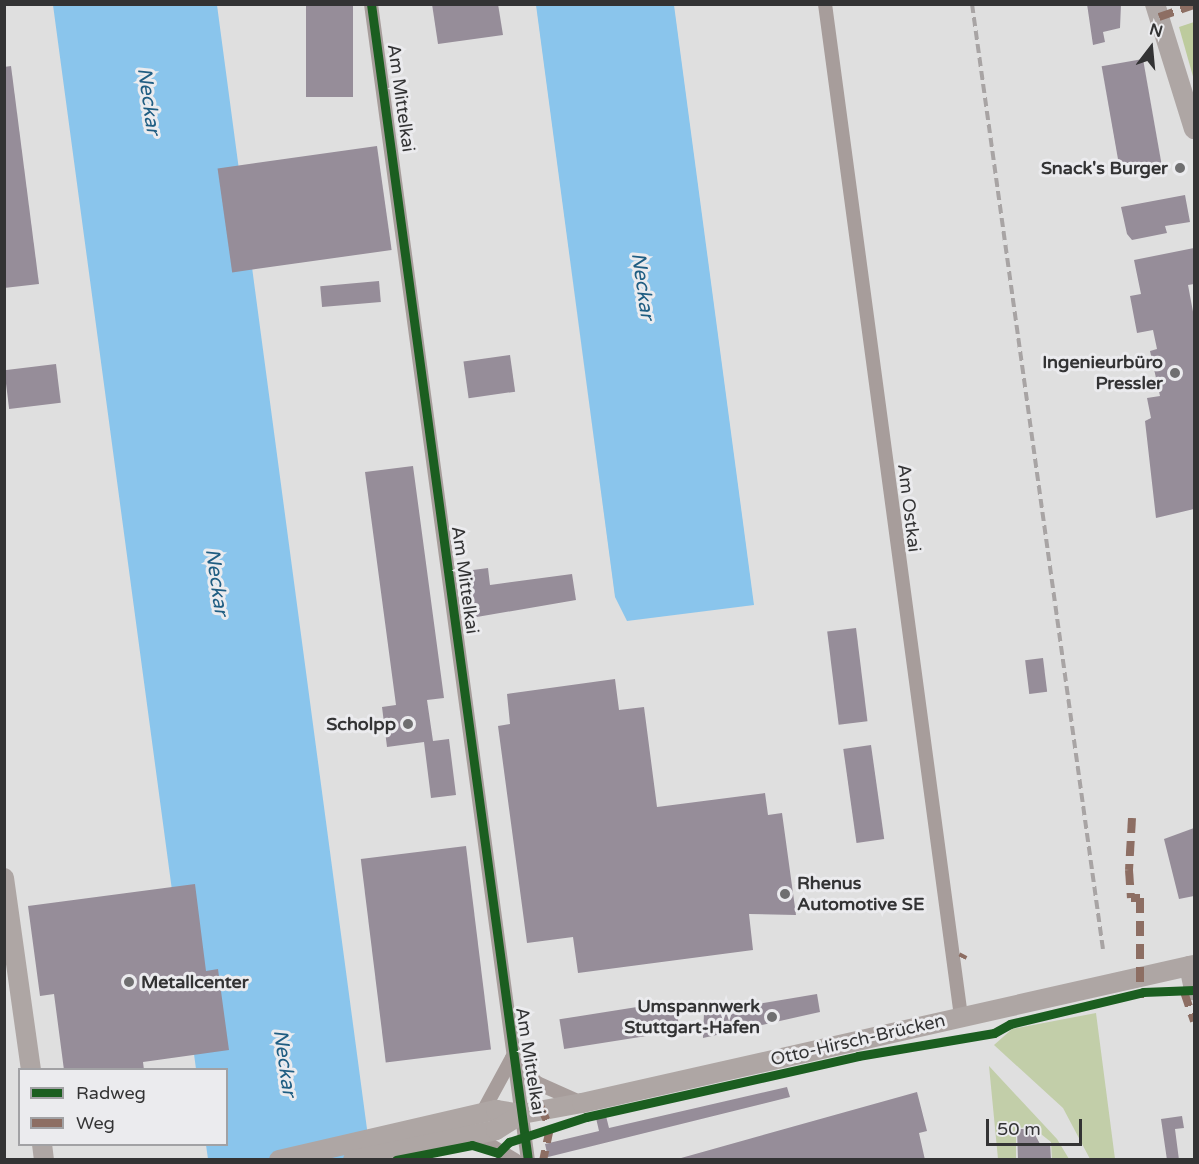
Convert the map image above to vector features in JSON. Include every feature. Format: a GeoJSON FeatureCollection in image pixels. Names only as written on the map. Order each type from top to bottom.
{"type":"FeatureCollection","features":[{"type":"Feature","properties":{"kind":"main road"},"geometry":{"type":"LineString","coordinates":[[1155,4],[1194,129]]}},
{"type":"Feature","properties":{"kind":"main road"},"geometry":{"type":"LineString","coordinates":[[4,878],[31,1068]]}},
{"type":"Feature","properties":{"kind":"main road","name":"Otto-Hirsch-Brücken"},"geometry":{"type":"LineString","coordinates":[[353,1160],[428,1135],[482,1113],[522,1114],[582,1103],[1192,965]]}},
{"type":"Feature","properties":{"kind":"main road"},"geometry":{"type":"LineString","coordinates":[[1192,965],[1194,990]]}},
{"type":"Feature","properties":{"kind":"main road","name":"Otto-Hirsch-Brücken"},"geometry":{"type":"LineString","coordinates":[[279,1160],[428,1135],[473,1135],[496,1130],[522,1114]]}},
{"type":"Feature","properties":{"kind":"street","name":"Am Mittelkai"},"geometry":{"type":"LineString","coordinates":[[371,4],[512,1058],[528,1160]]}},
{"type":"Feature","properties":{"kind":"street","name":"Am Ostkai"},"geometry":{"type":"LineString","coordinates":[[825,4],[961,1016]]}},
{"type":"Feature","properties":{"kind":"street","name":"Am Mittelkai"},"geometry":{"type":"LineString","coordinates":[[512,1058],[537,1083],[582,1103]]}},
{"type":"Feature","properties":{"kind":"street","name":"Am Mittelkai"},"geometry":{"type":"LineString","coordinates":[[482,1113],[512,1058]]}},
{"type":"Feature","properties":{"kind":"street"},"geometry":{"type":"LineString","coordinates":[[473,1135],[515,1160]]}},
{"type":"Feature","properties":{"kind":"green space"},"geometry":{"type":"Polygon","coordinates":[[[1194,22],[1194,80],[1179,27],[1194,22]]]}},
{"type":"Feature","properties":{"kind":"green space"},"geometry":{"type":"Polygon","coordinates":[[[1096,1013],[1115,1159],[1090,1159],[1063,1108],[994,1045],[1012,1029],[1096,1013]]]}},
{"type":"Feature","properties":{"kind":"green space"},"geometry":{"type":"Polygon","coordinates":[[[989,1066],[1057,1139],[1069,1159],[1052,1159],[1051,1142],[1032,1127],[1016,1128],[1016,1159],[998,1159],[989,1066]]]}},
{"type":"Feature","properties":{"kind":"water","name":"Neckar"},"geometry":{"type":"Polygon","coordinates":[[[53,5],[217,5],[371,1159],[208,1159],[206,1146],[228,1146],[228,1068],[196,1068],[53,5]]]}},
{"type":"Feature","properties":{"kind":"water","name":"Neckar"},"geometry":{"type":"Polygon","coordinates":[[[536,5],[674,5],[754,605],[627,621],[615,597],[536,5]]]}},
{"type":"Feature","properties":{"kind":"building"},"geometry":{"type":"Polygon","coordinates":[[[306,4],[353,4],[353,97],[306,97],[306,4]]]}},
{"type":"Feature","properties":{"kind":"building"},"geometry":{"type":"Polygon","coordinates":[[[432,4],[498,4],[503,35],[438,44],[432,4]]]}},
{"type":"Feature","properties":{"kind":"building"},"geometry":{"type":"Polygon","coordinates":[[[1087,4],[1121,4],[1120,28],[1103,32],[1105,42],[1093,45],[1087,4]]]}},
{"type":"Feature","properties":{"kind":"building"},"geometry":{"type":"Polygon","coordinates":[[[1143,59],[1162,166],[1121,174],[1102,66],[1143,59]]]}},
{"type":"Feature","properties":{"kind":"building"},"geometry":{"type":"Polygon","coordinates":[[[11,66],[39,284],[4,288],[4,67],[11,66]]]}},
{"type":"Feature","properties":{"kind":"building"},"geometry":{"type":"Polygon","coordinates":[[[377,146],[392,250],[232,272],[218,168],[377,146]]]}},
{"type":"Feature","properties":{"kind":"building"},"geometry":{"type":"Polygon","coordinates":[[[1185,195],[1190,222],[1165,226],[1167,233],[1132,240],[1127,234],[1121,207],[1185,195]]]}},
{"type":"Feature","properties":{"kind":"building"},"geometry":{"type":"Polygon","coordinates":[[[1194,248],[1194,284],[1188,285],[1194,317],[1194,509],[1156,518],[1145,421],[1151,418],[1147,398],[1160,396],[1150,351],[1157,349],[1153,330],[1137,333],[1130,296],[1141,294],[1134,260],[1194,248]]]}},
{"type":"Feature","properties":{"kind":"building"},"geometry":{"type":"Polygon","coordinates":[[[379,281],[381,302],[322,307],[320,286],[379,281]]]}},
{"type":"Feature","properties":{"kind":"building"},"geometry":{"type":"Polygon","coordinates":[[[510,355],[515,392],[469,398],[463,362],[510,355]]]}},
{"type":"Feature","properties":{"kind":"building"},"geometry":{"type":"Polygon","coordinates":[[[56,364],[61,403],[9,409],[4,370],[56,364]]]}},
{"type":"Feature","properties":{"kind":"building"},"geometry":{"type":"Polygon","coordinates":[[[413,466],[444,698],[427,700],[433,741],[449,739],[456,795],[431,798],[424,742],[387,747],[382,707],[396,705],[365,472],[413,466]]]}},
{"type":"Feature","properties":{"kind":"building"},"geometry":{"type":"Polygon","coordinates":[[[488,568],[490,585],[572,574],[576,600],[471,618],[465,571],[488,568]]]}},
{"type":"Feature","properties":{"kind":"building"},"geometry":{"type":"Polygon","coordinates":[[[856,628],[867,721],[839,725],[827,632],[856,628]]]}},
{"type":"Feature","properties":{"kind":"building"},"geometry":{"type":"Polygon","coordinates":[[[1043,658],[1047,692],[1029,694],[1025,660],[1043,658]]]}},
{"type":"Feature","properties":{"kind":"building"},"geometry":{"type":"Polygon","coordinates":[[[615,679],[619,710],[644,707],[657,807],[765,793],[768,815],[782,813],[796,915],[749,914],[753,950],[578,973],[573,937],[527,943],[498,726],[510,724],[507,694],[615,679]]]}},
{"type":"Feature","properties":{"kind":"building"},"geometry":{"type":"Polygon","coordinates":[[[871,745],[884,839],[856,843],[843,749],[871,745]]]}},
{"type":"Feature","properties":{"kind":"building"},"geometry":{"type":"Polygon","coordinates":[[[1194,828],[1194,896],[1179,899],[1164,839],[1194,828]]]}},
{"type":"Feature","properties":{"kind":"building"},"geometry":{"type":"Polygon","coordinates":[[[466,846],[491,1049],[386,1062],[361,859],[466,846]]]}},
{"type":"Feature","properties":{"kind":"building","name":"Metallcenter"},"geometry":{"type":"Polygon","coordinates":[[[195,884],[206,971],[218,969],[229,1050],[143,1062],[144,1068],[64,1068],[54,994],[40,996],[28,906],[195,884]]]}},
{"type":"Feature","properties":{"kind":"building","name":"Umspannwerk Stuttgart-Hafen"},"geometry":{"type":"Polygon","coordinates":[[[817,994],[820,1012],[703,1038],[704,1013],[817,994]]]}},
{"type":"Feature","properties":{"kind":"building"},"geometry":{"type":"Polygon","coordinates":[[[675,1001],[680,1031],[564,1049],[559,1019],[675,1001]]]}},
{"type":"Feature","properties":{"kind":"building"},"geometry":{"type":"Polygon","coordinates":[[[787,1087],[790,1097],[548,1157],[545,1144],[599,1131],[596,1118],[606,1116],[609,1128],[787,1087]]]}},
{"type":"Feature","properties":{"kind":"building"},"geometry":{"type":"Polygon","coordinates":[[[917,1092],[927,1131],[919,1133],[925,1160],[674,1160],[917,1092]]]}},
{"type":"Feature","properties":{"kind":"building"},"geometry":{"type":"Polygon","coordinates":[[[1182,1116],[1184,1128],[1175,1129],[1179,1160],[1167,1160],[1161,1119],[1182,1116]]]}},
{"type":"Feature","properties":{"kind":"building"},"geometry":{"type":"Polygon","coordinates":[[[1017,1129],[1032,1129],[1040,1144],[1050,1143],[1051,1160],[1018,1160],[1017,1129]]]}},
{"type":"Feature","properties":{"kind":"railway"},"geometry":{"type":"LineString","coordinates":[[972,4],[1103,949]]}},
{"type":"Feature","properties":{"kind":"marked path"},"geometry":{"type":"LineString","coordinates":[[1159,17],[1194,5]]}},
{"type":"Feature","properties":{"kind":"marked path"},"geometry":{"type":"LineString","coordinates":[[1132,818],[1129,870],[1131,898],[1140,898],[1140,998]]}},
{"type":"Feature","properties":{"kind":"marked path"},"geometry":{"type":"LineString","coordinates":[[962,958],[964,954]]}},
{"type":"Feature","properties":{"kind":"marked path"},"geometry":{"type":"LineString","coordinates":[[1184,992],[1194,1021]]}},
{"type":"Feature","properties":{"kind":"marked path"},"geometry":{"type":"LineString","coordinates":[[531,1085],[550,1128],[543,1160]]}},
{"type":"Feature","properties":{"kind":"cycle path"},"geometry":{"type":"LineString","coordinates":[[371,4],[528,1160]]}},
{"type":"Feature","properties":{"kind":"cycle path"},"geometry":{"type":"LineString","coordinates":[[396,1160],[472,1145],[498,1153],[509,1142],[586,1117],[858,1056],[994,1033],[1010,1024],[1143,992],[1194,990]]}},
{"type":"Feature","properties":{"kind":"place","name":"Snack's Burger"},"geometry":{"type":"Point","coordinates":[1180,168]}},
{"type":"Feature","properties":{"kind":"place","name":"Ingenieurbüro Pressler"},"geometry":{"type":"Point","coordinates":[1175,373]}},
{"type":"Feature","properties":{"kind":"place","name":"Scholpp"},"geometry":{"type":"Point","coordinates":[408,724]}},
{"type":"Feature","properties":{"kind":"place","name":"Rhenus Automotive SE"},"geometry":{"type":"Point","coordinates":[785,894]}},
{"type":"Feature","properties":{"kind":"place","name":"Metallcenter"},"geometry":{"type":"Point","coordinates":[129,982]}},
{"type":"Feature","properties":{"kind":"place","name":"Umspannwerk Stuttgart-Hafen"},"geometry":{"type":"Point","coordinates":[772,1017]}}]}
